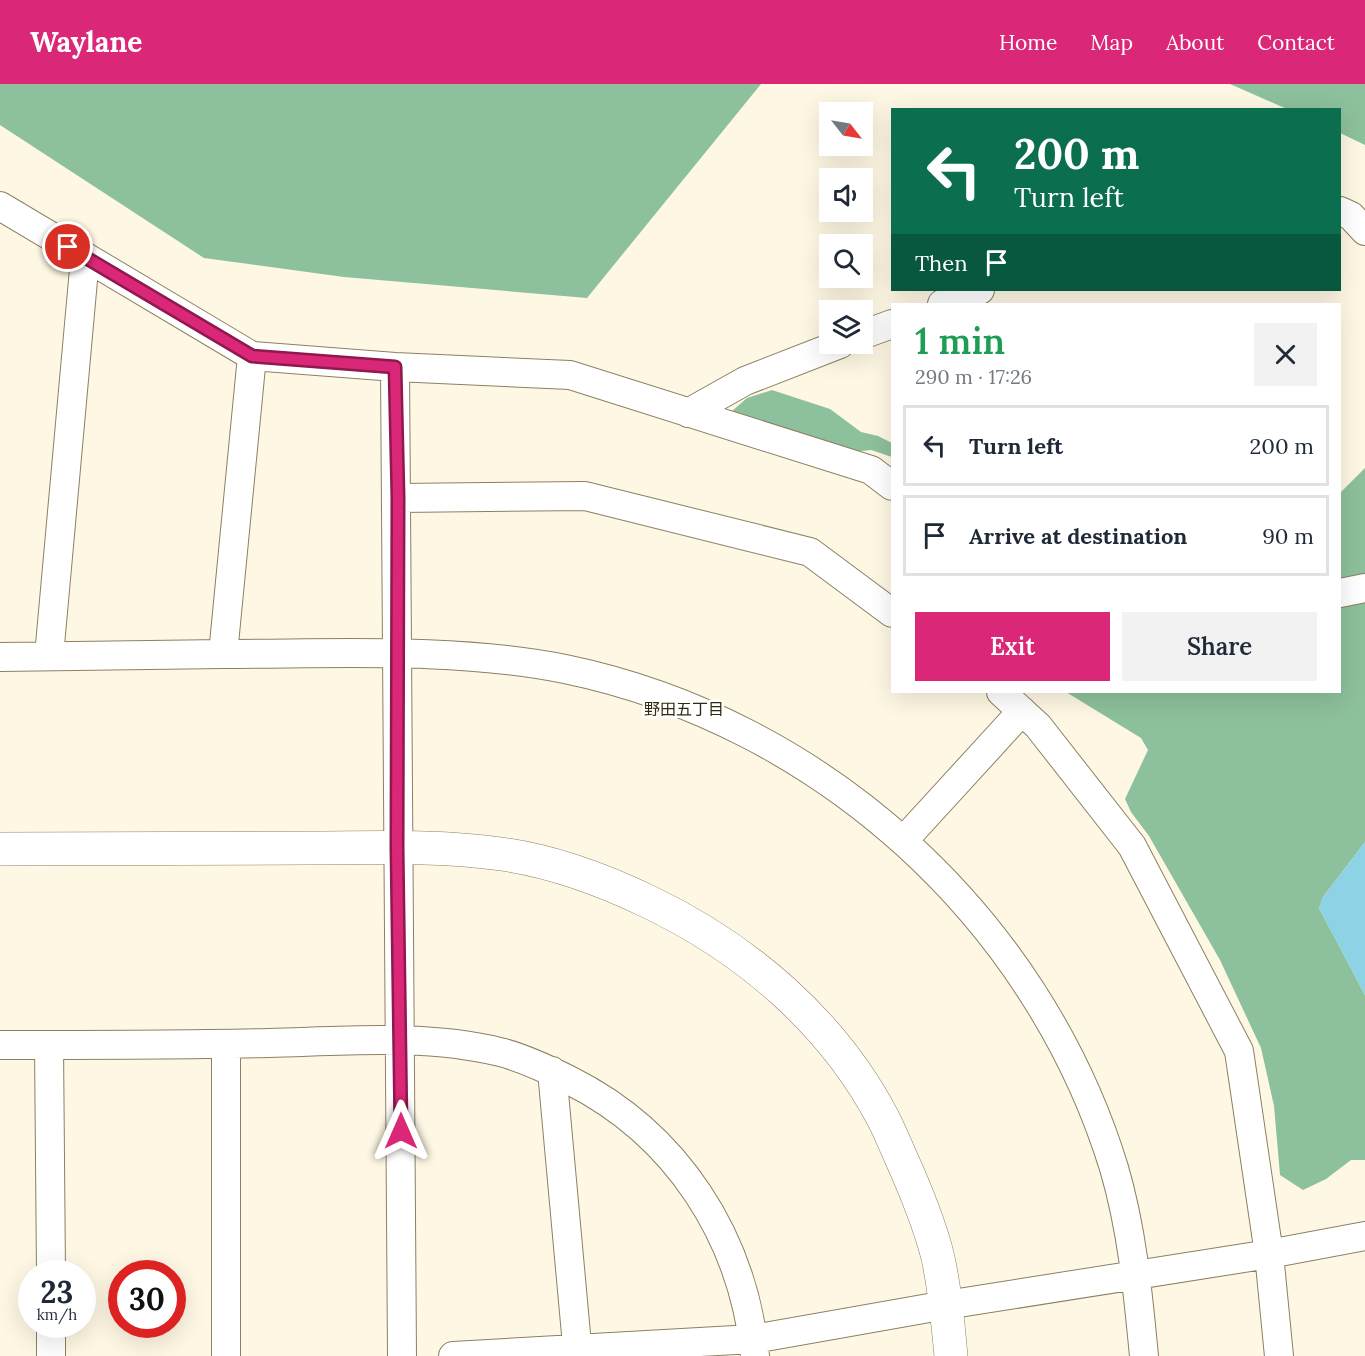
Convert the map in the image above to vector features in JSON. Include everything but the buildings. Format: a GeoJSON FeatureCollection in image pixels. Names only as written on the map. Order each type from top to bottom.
{"type":"FeatureCollection","features":[{"type":"Feature","properties":{"kind":"street"},"geometry":{"type":"LineString","coordinates":[[0,206],[252,356],[395,367],[570,375],[871,470],[891,485]]}},
{"type":"Feature","properties":{"kind":"street"},"geometry":{"type":"LineString","coordinates":[[1341,211],[1351,216],[1365,231]]}},
{"type":"Feature","properties":{"kind":"street"},"geometry":{"type":"LineString","coordinates":[[49,656],[85,258]]}},
{"type":"Feature","properties":{"kind":"street"},"geometry":{"type":"LineString","coordinates":[[945,303],[977,291]]}},
{"type":"Feature","properties":{"kind":"street"},"geometry":{"type":"LineString","coordinates":[[873,331],[891,324]]}},
{"type":"Feature","properties":{"kind":"street"},"geometry":{"type":"LineString","coordinates":[[688,412],[745,381],[819,352]]}},
{"type":"Feature","properties":{"kind":"street"},"geometry":{"type":"LineString","coordinates":[[224,654],[252,356]]}},
{"type":"Feature","properties":{"kind":"street"},"geometry":{"type":"LineString","coordinates":[[395,367],[398,498],[397,848],[401,1040],[402,1356]]}},
{"type":"Feature","properties":{"kind":"street"},"geometry":{"type":"LineString","coordinates":[[398,498],[585,496],[810,552],[891,612]]}},
{"type":"Feature","properties":{"kind":"street"},"geometry":{"type":"LineString","coordinates":[[1341,593],[1365,588]]}},
{"type":"Feature","properties":{"kind":"street"},"geometry":{"type":"LineString","coordinates":[[0,657],[224,654],[477,656],[601,677],[687,706],[728,723],[805,766],[838,788],[904,840],[951,886],[983,923],[1037,1001],[1062,1045],[1097,1121],[1114,1170],[1136,1274],[1144,1356]]}},
{"type":"Feature","properties":{"kind":"street"},"geometry":{"type":"LineString","coordinates":[[1002,693],[1038,726],[1132,846],[1239,1051],[1269,1254],[1279,1356]]}},
{"type":"Feature","properties":{"kind":"street"},"geometry":{"type":"LineString","coordinates":[[904,840],[1022,711]]}},
{"type":"Feature","properties":{"kind":"street"},"geometry":{"type":"LineString","coordinates":[[0,849],[397,848],[503,854],[569,869],[608,882],[674,914],[706,932],[761,971],[789,996],[833,1043],[852,1068],[883,1118],[926,1219],[937,1255],[946,1305],[951,1356]]}},
{"type":"Feature","properties":{"kind":"street"},"geometry":{"type":"LineString","coordinates":[[0,1045],[226,1044],[401,1040],[452,1044],[501,1053],[552,1071],[592,1091],[619,1110],[658,1144],[694,1186],[735,1265],[744,1291],[754,1348]]}},
{"type":"Feature","properties":{"kind":"street"},"geometry":{"type":"LineString","coordinates":[[226,1044],[226,1356]]}},
{"type":"Feature","properties":{"kind":"street"},"geometry":{"type":"LineString","coordinates":[[49,1045],[51,1260]]}},
{"type":"Feature","properties":{"kind":"street"},"geometry":{"type":"LineString","coordinates":[[552,1071],[578,1352]]}},
{"type":"Feature","properties":{"kind":"street"},"geometry":{"type":"LineString","coordinates":[[453,1356],[754,1348],[946,1305],[1269,1254],[1365,1236]]}},
{"type":"Feature","properties":{"kind":"street"},"geometry":{"type":"LineString","coordinates":[[51,1338],[51,1356]]}},
{"type":"Feature","properties":{"kind":"green space"},"geometry":{"type":"Polygon","coordinates":[[[0,84],[761,84],[587,298],[344,277],[204,258],[0,125],[0,84]]]}},
{"type":"Feature","properties":{"kind":"green space"},"geometry":{"type":"Polygon","coordinates":[[[1230,84],[1365,84],[1365,145],[1341,133],[1341,108],[1285,108],[1230,84]]]}},
{"type":"Feature","properties":{"kind":"green space"},"geometry":{"type":"Polygon","coordinates":[[[772,390],[830,409],[861,432],[878,436],[891,442],[891,457],[871,450],[852,452],[731,412],[747,398],[772,390]]]}},
{"type":"Feature","properties":{"kind":"green space"},"geometry":{"type":"Polygon","coordinates":[[[1365,468],[1365,576],[1341,582],[1341,492],[1365,468]]]}},
{"type":"Feature","properties":{"kind":"green space"},"geometry":{"type":"Polygon","coordinates":[[[1365,598],[1365,842],[1323,897],[1319,908],[1365,995],[1365,1160],[1351,1160],[1326,1179],[1303,1190],[1280,1175],[1274,1106],[1261,1048],[1220,960],[1149,836],[1131,812],[1125,799],[1148,750],[1141,738],[1068,693],[1341,693],[1341,604],[1365,598]]]}},
{"type":"Feature","properties":{"kind":"water"},"geometry":{"type":"Polygon","coordinates":[[[1365,842],[1365,995],[1319,908],[1323,897],[1365,842]]]}},
{"type":"Feature","properties":{"kind":"district","name":"野田五丁目"},"geometry":{"type":"Point","coordinates":[684,709]}},
{"type":"Feature","properties":{"kind":"route"},"geometry":{"type":"LineString","coordinates":[[68,247],[252,356],[395,367],[398,498],[397,848],[401,1131]]}}]}
